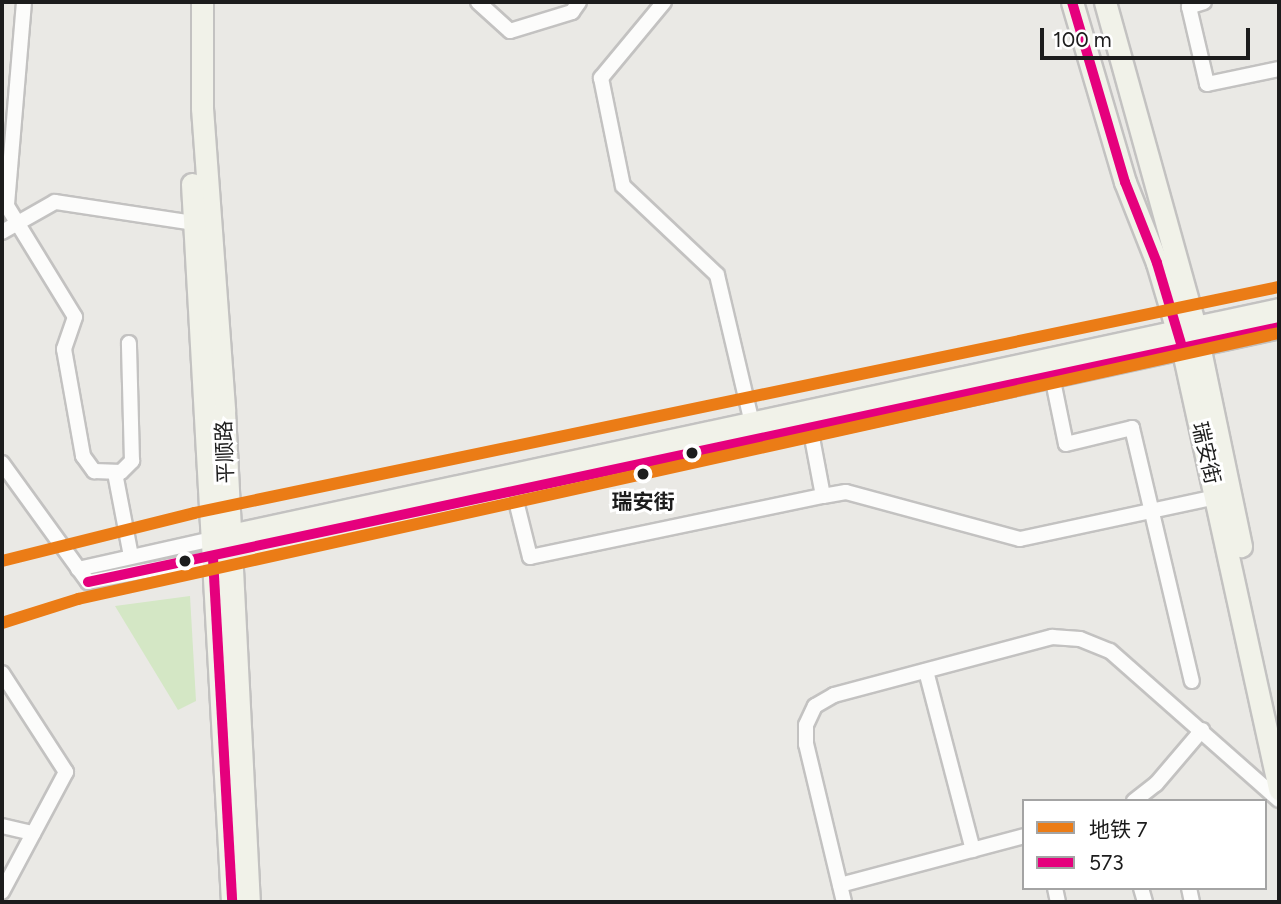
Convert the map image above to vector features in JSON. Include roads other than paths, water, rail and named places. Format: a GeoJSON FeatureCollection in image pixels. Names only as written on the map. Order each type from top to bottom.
{"type":"FeatureCollection","features":[{"type":"Feature","properties":{"kind":"main road","name":"平顺路"},"geometry":{"type":"LineString","coordinates":[[189,2],[194,223],[249,902]]}},
{"type":"Feature","properties":{"kind":"main road","name":"平顺路"},"geometry":{"type":"LineString","coordinates":[[202,2],[202,108],[224,411],[220,547],[232,902]]}},
{"type":"Feature","properties":{"kind":"main road","name":"瑞安街"},"geometry":{"type":"LineString","coordinates":[[1072,2],[1125,182],[1188,337],[1216,497],[1279,790]]}},
{"type":"Feature","properties":{"kind":"main road","name":"瑞安街"},"geometry":{"type":"LineString","coordinates":[[1105,2],[1188,337],[1279,726]]}},
{"type":"Feature","properties":{"kind":"main road"},"geometry":{"type":"LineString","coordinates":[[220,547],[514,493],[754,431],[810,427],[1052,376],[1279,309]]}},
{"type":"Feature","properties":{"kind":"main road"},"geometry":{"type":"LineString","coordinates":[[220,547],[1188,337],[1279,327]]}},
{"type":"Feature","properties":{"kind":"street"},"geometry":{"type":"LineString","coordinates":[[24,2],[7,206],[14,222],[75,317],[64,348],[83,456],[94,471],[116,473],[132,461],[129,343]]}},
{"type":"Feature","properties":{"kind":"street"},"geometry":{"type":"LineString","coordinates":[[478,2],[510,31],[572,12],[579,2]]}},
{"type":"Feature","properties":{"kind":"street"},"geometry":{"type":"LineString","coordinates":[[664,2],[601,78],[606,105],[623,186],[718,275],[754,431]]}},
{"type":"Feature","properties":{"kind":"street"},"geometry":{"type":"LineString","coordinates":[[1204,2],[1189,7],[1207,84],[1279,69]]}},
{"type":"Feature","properties":{"kind":"street"},"geometry":{"type":"LineString","coordinates":[[2,232],[14,222],[55,202],[194,223]]}},
{"type":"Feature","properties":{"kind":"street"},"geometry":{"type":"LineString","coordinates":[[1052,376],[1066,444],[1132,428],[1192,681]]}},
{"type":"Feature","properties":{"kind":"street"},"geometry":{"type":"LineString","coordinates":[[810,427],[823,496]]}},
{"type":"Feature","properties":{"kind":"street"},"geometry":{"type":"LineString","coordinates":[[2,463],[88,582],[220,547]]}},
{"type":"Feature","properties":{"kind":"street"},"geometry":{"type":"LineString","coordinates":[[116,473],[131,556]]}},
{"type":"Feature","properties":{"kind":"street"},"geometry":{"type":"LineString","coordinates":[[514,493],[530,557],[846,492],[1020,539],[1216,497]]}},
{"type":"Feature","properties":{"kind":"street"},"geometry":{"type":"LineString","coordinates":[[78,569],[131,556],[220,547]]}},
{"type":"Feature","properties":{"kind":"street"},"geometry":{"type":"LineString","coordinates":[[844,902],[806,744],[806,725],[815,706],[834,695],[1052,638],[1080,639],[1110,652],[1279,800]]}},
{"type":"Feature","properties":{"kind":"street"},"geometry":{"type":"LineString","coordinates":[[926,671],[973,850]]}},
{"type":"Feature","properties":{"kind":"street"},"geometry":{"type":"LineString","coordinates":[[2,673],[66,772],[2,892]]}},
{"type":"Feature","properties":{"kind":"street"},"geometry":{"type":"LineString","coordinates":[[1136,799],[1150,788],[1202,730]]}},
{"type":"Feature","properties":{"kind":"street"},"geometry":{"type":"LineString","coordinates":[[1150,788],[1158,799]]}},
{"type":"Feature","properties":{"kind":"street"},"geometry":{"type":"LineString","coordinates":[[2,826],[33,833]]}},
{"type":"Feature","properties":{"kind":"street"},"geometry":{"type":"LineString","coordinates":[[840,885],[1022,837]]}},
{"type":"Feature","properties":{"kind":"metro line","name":"7"},"geometry":{"type":"LineString","coordinates":[[2,561],[194,513],[1279,287]]}},
{"type":"Feature","properties":{"kind":"metro line","name":"7"},"geometry":{"type":"LineString","coordinates":[[2,623],[78,599],[1279,333]]}},
{"type":"Feature","properties":{"kind":"place","name":"瑞安街"},"geometry":{"type":"Point","coordinates":[643,474]}}]}
